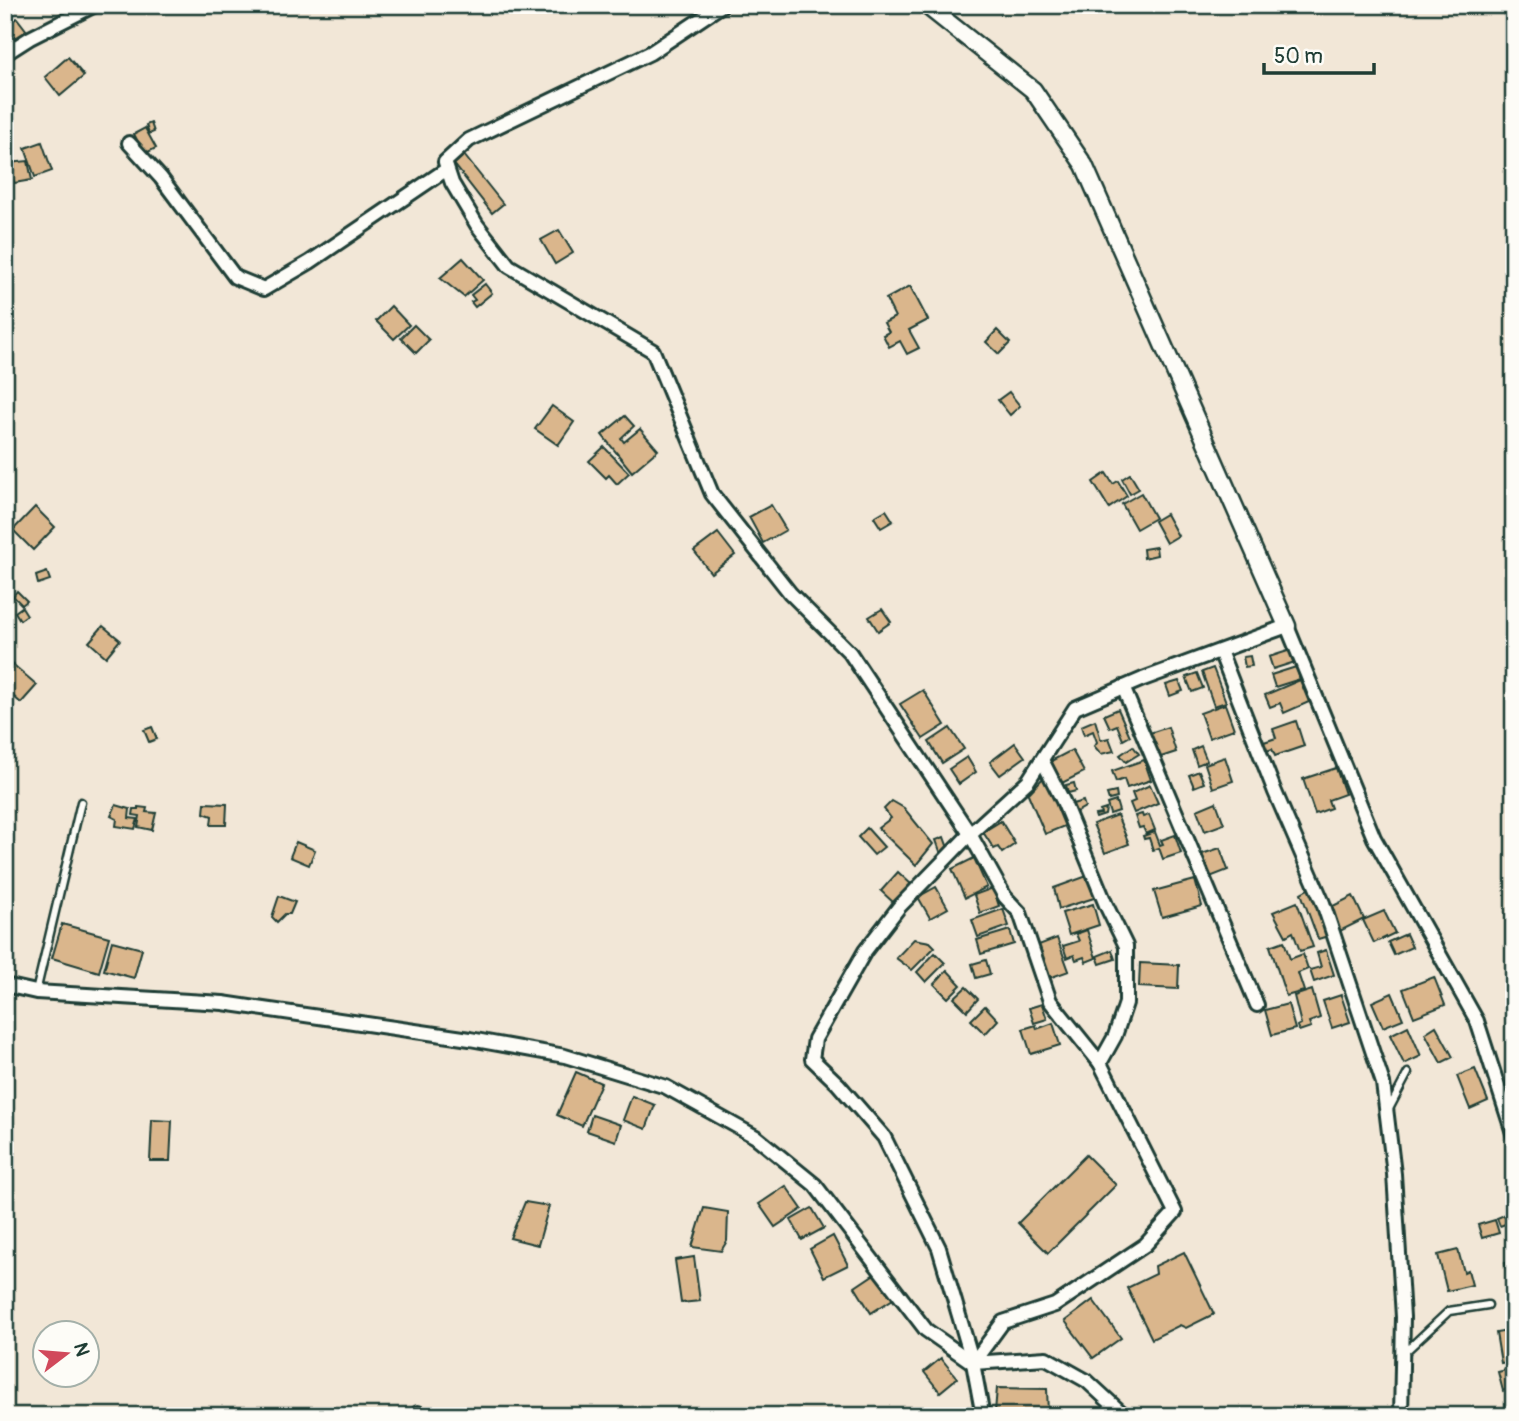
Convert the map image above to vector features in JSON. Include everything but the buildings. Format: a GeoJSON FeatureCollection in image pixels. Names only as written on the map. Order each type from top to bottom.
{"type":"FeatureCollection","features":[{"type":"Feature","properties":{"kind":"street"},"geometry":{"type":"LineString","coordinates":[[5,54],[95,5]]}},
{"type":"Feature","properties":{"kind":"street"},"geometry":{"type":"LineString","coordinates":[[722,5],[650,53],[469,141],[445,162],[452,183],[477,225],[509,266],[653,351],[712,494],[790,593],[850,653],[970,834],[1005,897],[1020,913],[1050,1002],[1100,1063],[1175,1212],[1144,1245],[1055,1305],[1003,1322],[974,1363]]}},
{"type":"Feature","properties":{"kind":"street"},"geometry":{"type":"LineString","coordinates":[[926,5],[1034,90],[1084,164],[1287,626],[1374,838],[1477,1021],[1514,1136]]}},
{"type":"Feature","properties":{"kind":"street"},"geometry":{"type":"LineString","coordinates":[[129,143],[161,178],[235,277],[264,289],[310,262],[447,169]]}},
{"type":"Feature","properties":{"kind":"street"},"geometry":{"type":"LineString","coordinates":[[983,1416],[974,1363],[939,1248],[884,1137],[838,1084],[812,1059],[815,1039],[864,951],[900,907],[970,834],[1028,781],[1075,708],[1123,687],[1287,626]]}},
{"type":"Feature","properties":{"kind":"street"},"geometry":{"type":"LineString","coordinates":[[1220,651],[1275,792],[1323,903],[1383,1083],[1394,1174],[1404,1353],[1401,1416]]}},
{"type":"Feature","properties":{"kind":"street"},"geometry":{"type":"LineString","coordinates":[[1123,687],[1257,1005]]}},
{"type":"Feature","properties":{"kind":"street"},"geometry":{"type":"LineString","coordinates":[[1042,760],[1063,801],[1126,946],[1126,1003],[1115,1036],[1100,1063]]}},
{"type":"Feature","properties":{"kind":"street"},"geometry":{"type":"LineString","coordinates":[[5,985],[36,992],[223,1003],[470,1040],[565,1056],[666,1087],[756,1137],[814,1185],[926,1330],[974,1363],[1046,1358],[1087,1381],[1125,1416]]}},
{"type":"Feature","properties":{"kind":"lane"},"geometry":{"type":"LineString","coordinates":[[36,992],[81,802]]}},
{"type":"Feature","properties":{"kind":"lane"},"geometry":{"type":"LineString","coordinates":[[1387,1114],[1408,1073]]}},
{"type":"Feature","properties":{"kind":"lane"},"geometry":{"type":"LineString","coordinates":[[1404,1353],[1449,1311],[1488,1305]]}}]}
